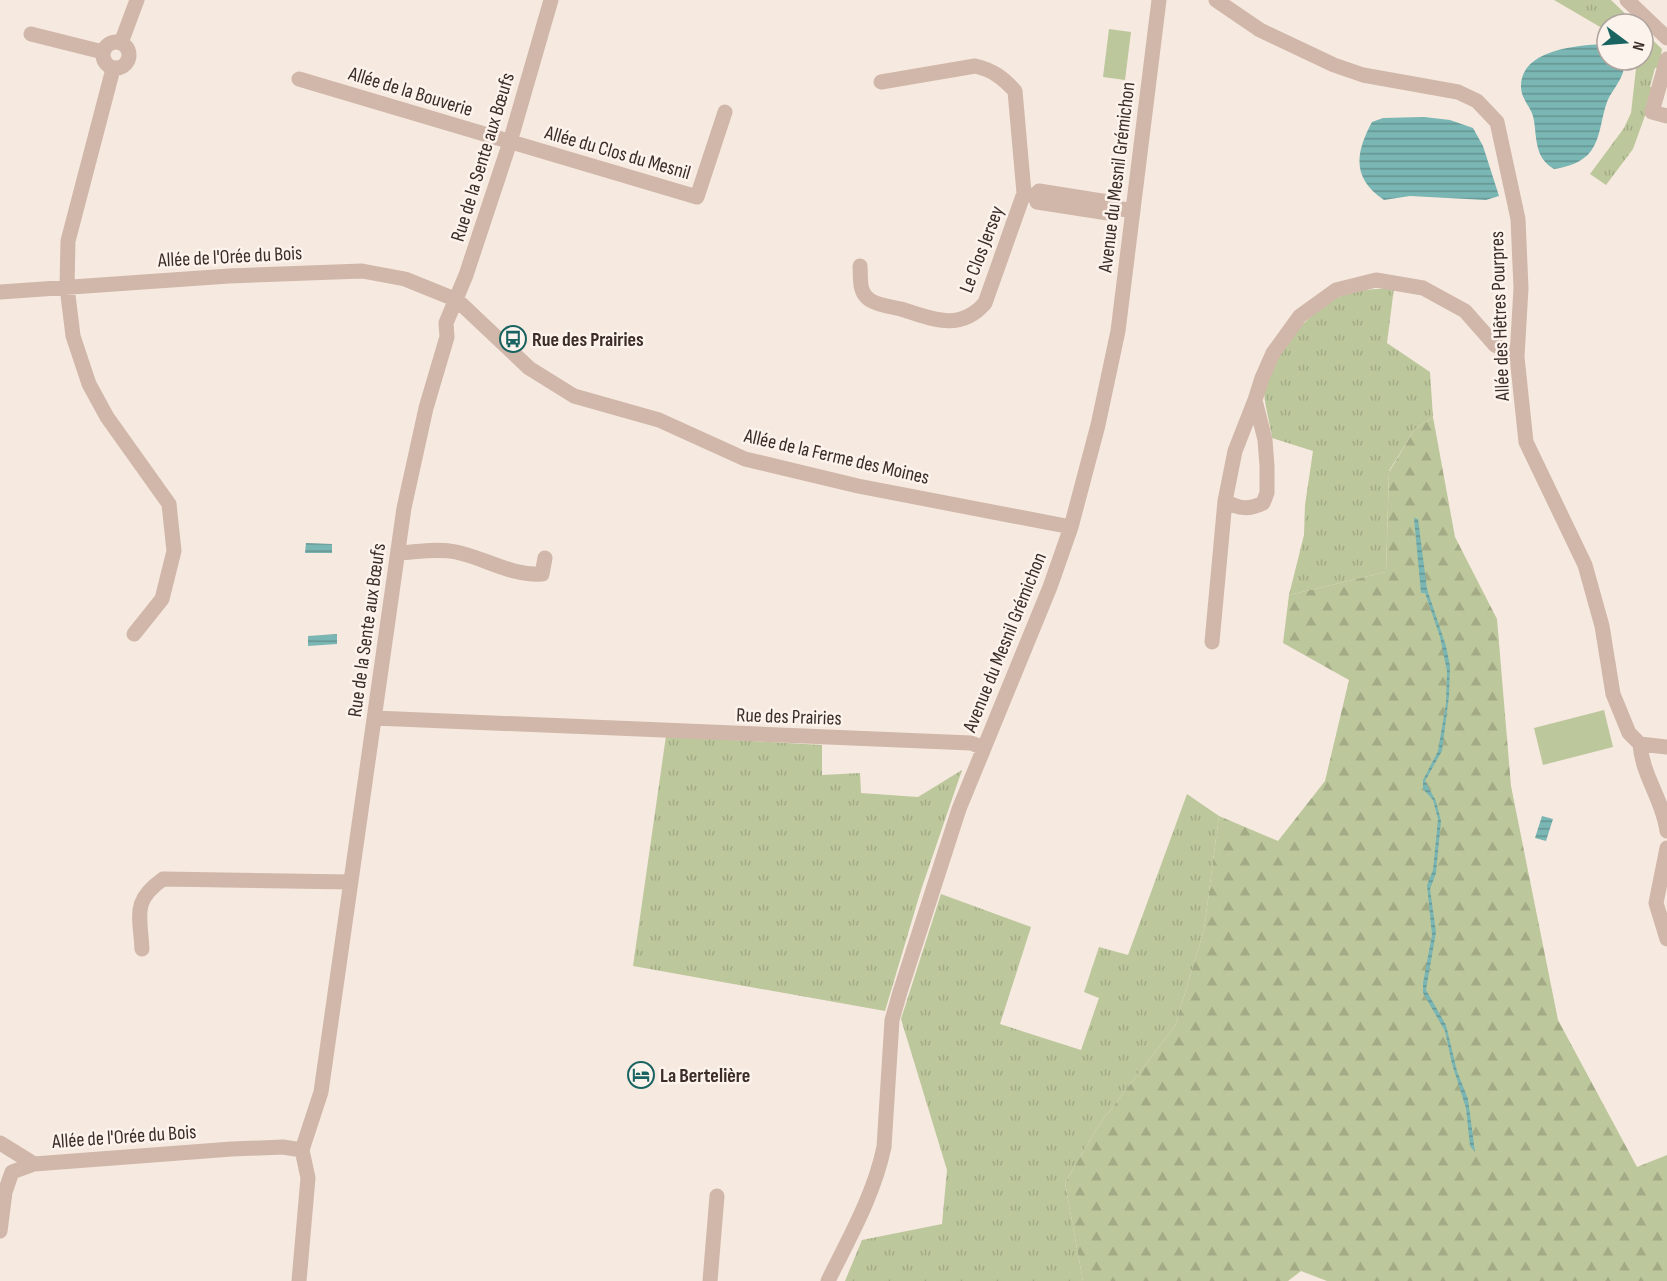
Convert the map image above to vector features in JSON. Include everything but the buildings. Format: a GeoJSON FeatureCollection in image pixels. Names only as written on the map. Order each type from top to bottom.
{"type":"FeatureCollection","features":[{"type":"Feature","properties":{"kind":"street"},"geometry":{"type":"LineString","coordinates":[[121,43],[137,0]]}},
{"type":"Feature","properties":{"kind":"street","name":"Rue de la Sente aux Bœufs"},"geometry":{"type":"LineString","coordinates":[[299,1281],[308,1178],[302,1150],[321,1092],[404,508],[426,408],[447,337],[447,323],[457,300],[510,142],[552,0]]}},
{"type":"Feature","properties":{"kind":"street","name":"Avenue du Mesnil Grémichon"},"geometry":{"type":"LineString","coordinates":[[828,1281],[858,1220],[880,1167],[884,1148],[892,1020],[952,831],[1050,587],[1071,526],[1098,426],[1118,331],[1159,0]]}},
{"type":"Feature","properties":{"kind":"street","name":"Allée des Hêtres Pourpres"},"geometry":{"type":"LineString","coordinates":[[1216,0],[1260,30],[1334,65],[1364,75],[1458,93],[1477,101],[1497,122],[1518,219],[1521,288],[1517,357],[1526,442],[1585,565],[1602,626],[1613,694],[1629,733],[1640,744],[1641,759],[1665,814],[1667,831]]}},
{"type":"Feature","properties":{"kind":"street"},"geometry":{"type":"LineString","coordinates":[[1627,0],[1667,38]]}},
{"type":"Feature","properties":{"kind":"street"},"geometry":{"type":"LineString","coordinates":[[32,34],[103,52]]}},
{"type":"Feature","properties":{"kind":"street"},"geometry":{"type":"LineString","coordinates":[[112,69],[104,62],[103,52],[108,45],[121,43]]}},
{"type":"Feature","properties":{"kind":"street"},"geometry":{"type":"LineString","coordinates":[[112,69],[124,66],[129,60],[129,52],[121,43]]}},
{"type":"Feature","properties":{"kind":"street"},"geometry":{"type":"LineString","coordinates":[[1667,60],[1652,112],[1667,116]]}},
{"type":"Feature","properties":{"kind":"street","name":"Le Clos Jersey"},"geometry":{"type":"LineString","coordinates":[[860,266],[861,289],[870,300],[941,322],[965,320],[977,313],[986,303],[1029,195],[1015,91],[1004,79],[990,69],[975,66],[881,82]]}},
{"type":"Feature","properties":{"kind":"street"},"geometry":{"type":"LineString","coordinates":[[112,69],[68,241],[67,286],[73,336],[89,384],[107,417],[169,504],[174,551],[162,599],[134,634]]}},
{"type":"Feature","properties":{"kind":"street","name":"Allée de la Bouverie"},"geometry":{"type":"LineString","coordinates":[[299,79],[510,142]]}},
{"type":"Feature","properties":{"kind":"street","name":"Allée du Clos du Mesnil"},"geometry":{"type":"LineString","coordinates":[[510,142],[697,197],[725,111]]}},
{"type":"Feature","properties":{"kind":"street"},"geometry":{"type":"LineString","coordinates":[[1029,195],[1039,191],[1108,202],[1111,207],[1132,211]]}},
{"type":"Feature","properties":{"kind":"street","name":"Allée de l'Orée du Bois"},"geometry":{"type":"LineString","coordinates":[[0,292],[67,286],[362,271],[405,279],[457,300]]}},
{"type":"Feature","properties":{"kind":"street"},"geometry":{"type":"LineString","coordinates":[[1212,642],[1225,501],[1236,451],[1273,352],[1300,316],[1335,290],[1376,280],[1423,288],[1466,311],[1495,345],[1517,357]]}},
{"type":"Feature","properties":{"kind":"street","name":"Allée de la Ferme des Moines"},"geometry":{"type":"LineString","coordinates":[[457,300],[529,368],[553,385],[574,396],[659,420],[745,459],[858,486],[1071,526]]}},
{"type":"Feature","properties":{"kind":"street"},"geometry":{"type":"LineString","coordinates":[[1225,501],[1238,508],[1253,508],[1263,503],[1267,493],[1265,440],[1255,400]]}},
{"type":"Feature","properties":{"kind":"street"},"geometry":{"type":"LineString","coordinates":[[399,553],[453,551],[516,573],[532,575],[542,574],[544,558]]}},
{"type":"Feature","properties":{"kind":"street","name":"Rue des Prairies"},"geometry":{"type":"LineString","coordinates":[[375,718],[744,736],[971,743],[984,748]]}},
{"type":"Feature","properties":{"kind":"street"},"geometry":{"type":"LineString","coordinates":[[1640,744],[1667,747]]}},
{"type":"Feature","properties":{"kind":"street"},"geometry":{"type":"LineString","coordinates":[[1667,848],[1656,903],[1667,939]]}},
{"type":"Feature","properties":{"kind":"street"},"geometry":{"type":"LineString","coordinates":[[142,949],[140,906],[146,891],[163,879],[351,882]]}},
{"type":"Feature","properties":{"kind":"street"},"geometry":{"type":"LineString","coordinates":[[0,1143],[34,1164]]}},
{"type":"Feature","properties":{"kind":"street","name":"Allée de l'Orée du Bois"},"geometry":{"type":"LineString","coordinates":[[0,1231],[5,1192],[12,1172],[34,1164],[232,1149],[283,1147],[302,1150]]}},
{"type":"Feature","properties":{"kind":"street"},"geometry":{"type":"LineString","coordinates":[[710,1281],[717,1196]]}},
{"type":"Feature","properties":{"kind":"green space"},"geometry":{"type":"Polygon","coordinates":[[[1554,0],[1611,0],[1624,12],[1595,12],[1595,24],[1554,0]]]}},
{"type":"Feature","properties":{"kind":"green space"},"geometry":{"type":"Polygon","coordinates":[[[1109,29],[1131,32],[1125,80],[1103,77],[1109,29]]]}},
{"type":"Feature","properties":{"kind":"green space"},"geometry":{"type":"Polygon","coordinates":[[[1655,42],[1662,49],[1659,68],[1655,68],[1655,42]]]}},
{"type":"Feature","properties":{"kind":"green space"},"geometry":{"type":"Polygon","coordinates":[[[1636,72],[1654,72],[1650,87],[1655,88],[1633,149],[1606,185],[1590,174],[1624,128],[1631,113],[1636,72]]]}},
{"type":"Feature","properties":{"kind":"green space"},"geometry":{"type":"Polygon","coordinates":[[[1394,288],[1387,343],[1430,372],[1433,417],[1415,429],[1389,471],[1386,572],[1289,595],[1304,535],[1305,505],[1313,451],[1272,438],[1264,392],[1266,379],[1272,365],[1291,337],[1328,303],[1352,292],[1394,288]]]}},
{"type":"Feature","properties":{"kind":"green space"},"geometry":{"type":"Polygon","coordinates":[[[1433,417],[1455,537],[1497,619],[1511,786],[1558,1020],[1637,1167],[1667,1155],[1667,1281],[1327,1281],[1301,1271],[1288,1281],[1083,1281],[1065,1183],[1098,1126],[1175,1026],[1204,930],[1219,816],[1278,841],[1325,781],[1349,680],[1283,643],[1289,595],[1386,572],[1389,472],[1415,429],[1433,417]]]}},
{"type":"Feature","properties":{"kind":"green space"},"geometry":{"type":"Polygon","coordinates":[[[1604,710],[1613,747],[1543,765],[1534,728],[1604,710]]]}},
{"type":"Feature","properties":{"kind":"green space"},"geometry":{"type":"Polygon","coordinates":[[[666,736],[822,745],[822,775],[860,773],[861,793],[918,797],[962,770],[921,890],[885,1011],[633,966],[666,736]]]}},
{"type":"Feature","properties":{"kind":"green space"},"geometry":{"type":"Polygon","coordinates":[[[1187,794],[1219,816],[1204,930],[1175,1026],[1098,1126],[1065,1183],[1083,1281],[845,1281],[862,1240],[942,1224],[947,1170],[901,1019],[941,894],[1031,927],[1000,1024],[1081,1050],[1099,998],[1084,992],[1099,947],[1128,955],[1187,794]]]}},
{"type":"Feature","properties":{"kind":"water"},"geometry":{"type":"Polygon","coordinates":[[[1595,45],[1595,72],[1623,72],[1607,102],[1597,140],[1591,151],[1583,159],[1569,166],[1554,169],[1543,160],[1538,148],[1532,112],[1522,92],[1523,74],[1530,64],[1540,57],[1567,48],[1595,45]]]}},
{"type":"Feature","properties":{"kind":"water"},"geometry":{"type":"Polygon","coordinates":[[[1424,117],[1450,120],[1473,128],[1483,146],[1499,196],[1486,200],[1410,196],[1384,200],[1374,192],[1366,183],[1360,165],[1362,145],[1372,122],[1383,118],[1424,117]]]}},
{"type":"Feature","properties":{"kind":"water"},"geometry":{"type":"Polygon","coordinates":[[[1414,518],[1418,519],[1427,589],[1446,646],[1450,666],[1449,696],[1442,751],[1425,781],[1436,801],[1441,821],[1436,873],[1430,889],[1436,932],[1426,990],[1446,1025],[1457,1071],[1468,1099],[1475,1152],[1470,1146],[1466,1108],[1452,1064],[1445,1031],[1423,993],[1432,935],[1427,885],[1433,870],[1438,819],[1433,800],[1423,789],[1423,780],[1438,751],[1446,703],[1447,671],[1440,637],[1425,593],[1421,593],[1414,518]]]}},
{"type":"Feature","properties":{"kind":"water"},"geometry":{"type":"Polygon","coordinates":[[[306,543],[332,544],[332,553],[305,553],[306,543]]]}},
{"type":"Feature","properties":{"kind":"water"},"geometry":{"type":"Polygon","coordinates":[[[337,634],[337,644],[308,646],[308,636],[337,634]]]}},
{"type":"Feature","properties":{"kind":"water"},"geometry":{"type":"Polygon","coordinates":[[[1542,816],[1553,819],[1546,841],[1535,838],[1542,816]]]}},
{"type":"Feature","properties":{"kind":"place","name":"Rue des Prairies"},"geometry":{"type":"Point","coordinates":[513,339]}},
{"type":"Feature","properties":{"kind":"place","name":"La Bertelière"},"geometry":{"type":"Point","coordinates":[641,1075]}}]}
